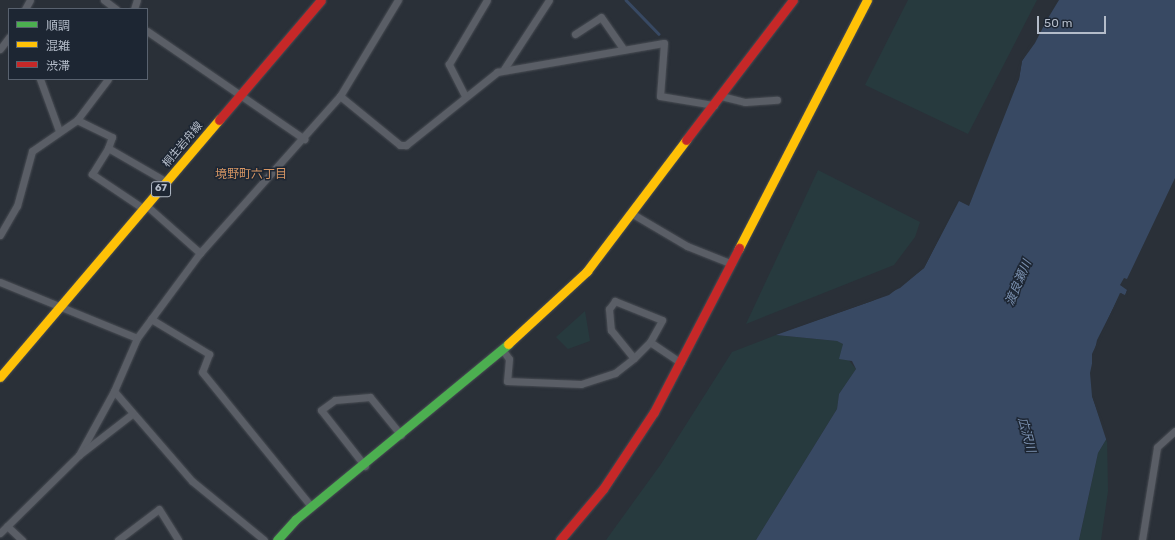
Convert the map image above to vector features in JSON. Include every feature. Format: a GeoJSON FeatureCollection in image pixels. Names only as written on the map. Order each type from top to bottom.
{"type":"FeatureCollection","features":[{"type":"Feature","properties":{"kind":"street"},"geometry":{"type":"LineString","coordinates":[[104,0],[115,8]]}},
{"type":"Feature","properties":{"kind":"street","name":"桐生岩舟線"},"geometry":{"type":"LineString","coordinates":[[0,377],[58,307],[145,208],[321,0]]}},
{"type":"Feature","properties":{"kind":"street"},"geometry":{"type":"LineString","coordinates":[[79,455],[114,391],[137,338],[200,254],[304,139],[340,96],[398,0]]}},
{"type":"Feature","properties":{"kind":"street"},"geometry":{"type":"LineString","coordinates":[[465,96],[449,64],[487,0]]}},
{"type":"Feature","properties":{"kind":"street"},"geometry":{"type":"LineString","coordinates":[[504,69],[535,17],[549,0]]}},
{"type":"Feature","properties":{"kind":"street"},"geometry":{"type":"LineString","coordinates":[[277,540],[311,506],[365,466],[502,349],[587,271],[793,0]]}},
{"type":"Feature","properties":{"kind":"street"},"geometry":{"type":"LineString","coordinates":[[560,540],[629,452],[681,362],[867,0]]}},
{"type":"Feature","properties":{"kind":"street"},"geometry":{"type":"LineString","coordinates":[[575,34],[601,17],[624,50]]}},
{"type":"Feature","properties":{"kind":"street"},"geometry":{"type":"LineString","coordinates":[[148,32],[304,139]]}},
{"type":"Feature","properties":{"kind":"street"},"geometry":{"type":"LineString","coordinates":[[340,96],[400,145],[406,145],[489,76],[504,69],[664,43],[660,96],[714,105]]}},
{"type":"Feature","properties":{"kind":"street"},"geometry":{"type":"LineString","coordinates":[[40,80],[59,131]]}},
{"type":"Feature","properties":{"kind":"street"},"geometry":{"type":"LineString","coordinates":[[0,235],[17,206],[32,151],[59,131],[78,120],[107,80]]}},
{"type":"Feature","properties":{"kind":"street"},"geometry":{"type":"LineString","coordinates":[[721,96],[745,102],[777,100]]}},
{"type":"Feature","properties":{"kind":"street"},"geometry":{"type":"LineString","coordinates":[[78,120],[112,137],[108,148],[92,174],[145,208],[200,254]]}},
{"type":"Feature","properties":{"kind":"street"},"geometry":{"type":"LineString","coordinates":[[108,148],[167,182]]}},
{"type":"Feature","properties":{"kind":"street"},"geometry":{"type":"LineString","coordinates":[[631,213],[687,246],[732,264]]}},
{"type":"Feature","properties":{"kind":"street"},"geometry":{"type":"LineString","coordinates":[[0,282],[137,338]]}},
{"type":"Feature","properties":{"kind":"street"},"geometry":{"type":"LineString","coordinates":[[502,349],[509,359],[507,381],[589,383],[620,371],[634,358],[650,342],[660,318],[615,301],[611,304],[611,330],[634,358]]}},
{"type":"Feature","properties":{"kind":"street"},"geometry":{"type":"LineString","coordinates":[[151,319],[209,354],[202,372],[311,506]]}},
{"type":"Feature","properties":{"kind":"street"},"geometry":{"type":"LineString","coordinates":[[650,342],[681,362]]}},
{"type":"Feature","properties":{"kind":"street"},"geometry":{"type":"LineString","coordinates":[[114,391],[132,414],[192,481],[264,540]]}},
{"type":"Feature","properties":{"kind":"street"},"geometry":{"type":"LineString","coordinates":[[365,466],[321,410],[335,400],[370,397],[401,435]]}},
{"type":"Feature","properties":{"kind":"street"},"geometry":{"type":"LineString","coordinates":[[0,533],[79,455],[132,414]]}},
{"type":"Feature","properties":{"kind":"street"},"geometry":{"type":"LineString","coordinates":[[1142,540],[1157,447],[1175,431]]}},
{"type":"Feature","properties":{"kind":"street"},"geometry":{"type":"LineString","coordinates":[[118,540],[159,509],[178,540]]}},
{"type":"Feature","properties":{"kind":"street"},"geometry":{"type":"LineString","coordinates":[[7,526],[22,540]]}},
{"type":"Feature","properties":{"kind":"green space"},"geometry":{"type":"Polygon","coordinates":[[[908,0],[1037,0],[968,134],[865,85],[908,0]]]}},
{"type":"Feature","properties":{"kind":"green space"},"geometry":{"type":"Polygon","coordinates":[[[818,170],[920,222],[915,237],[894,265],[746,324],[818,170]]]}},
{"type":"Feature","properties":{"kind":"green space"},"geometry":{"type":"Polygon","coordinates":[[[585,311],[590,341],[568,349],[556,337],[585,311]]]}},
{"type":"Feature","properties":{"kind":"green space"},"geometry":{"type":"Polygon","coordinates":[[[776,335],[837,341],[843,344],[842,352],[856,369],[839,394],[837,409],[756,540],[606,540],[661,464],[732,352],[776,335]]]}},
{"type":"Feature","properties":{"kind":"green space"},"geometry":{"type":"Polygon","coordinates":[[[1107,438],[1108,491],[1101,540],[1079,540],[1098,453],[1107,438]]]}},
{"type":"Feature","properties":{"kind":"water"},"geometry":{"type":"Polygon","coordinates":[[[1059,0],[1175,0],[1175,178],[1127,279],[1124,278],[1120,285],[1127,290],[1125,296],[1121,293],[1097,340],[1090,373],[1092,396],[1107,438],[1098,453],[1079,540],[756,540],[837,409],[839,394],[856,369],[852,361],[839,359],[843,344],[837,341],[776,335],[889,295],[924,268],[959,201],[969,206],[1019,79],[1022,61],[1059,0]]]}},
{"type":"Feature","properties":{"kind":"pier"},"geometry":{"type":"Polygon","coordinates":[[[1057,0],[1035,43],[1022,61],[1019,79],[1009,100],[1020,60],[1057,0]]]}},
{"type":"Feature","properties":{"kind":"pier"},"geometry":{"type":"Polygon","coordinates":[[[959,199],[924,268],[900,288],[872,301],[774,335],[899,287],[922,267],[959,199]]]}},
{"type":"Feature","properties":{"kind":"pier"},"geometry":{"type":"Polygon","coordinates":[[[1128,288],[1127,297],[1121,296],[1094,355],[1094,396],[1109,438],[1107,442],[1092,396],[1092,354],[1120,293],[1125,295],[1128,288]]]}},
{"type":"Feature","properties":{"kind":"waterway"},"geometry":{"type":"LineString","coordinates":[[626,0],[659,34]]}},
{"type":"Feature","properties":{"kind":"traffic: fast"},"geometry":{"type":"LineString","coordinates":[[277,540],[296,519],[508,344]]}},
{"type":"Feature","properties":{"kind":"traffic: slow"},"geometry":{"type":"LineString","coordinates":[[739,248],[867,0]]}},
{"type":"Feature","properties":{"kind":"traffic: slow"},"geometry":{"type":"LineString","coordinates":[[0,377],[219,120]]}},
{"type":"Feature","properties":{"kind":"traffic: slow"},"geometry":{"type":"LineString","coordinates":[[508,344],[587,271],[686,140]]}},
{"type":"Feature","properties":{"kind":"traffic: jam"},"geometry":{"type":"LineString","coordinates":[[219,120],[321,0]]}},
{"type":"Feature","properties":{"kind":"traffic: jam"},"geometry":{"type":"LineString","coordinates":[[686,140],[793,0]]}},
{"type":"Feature","properties":{"kind":"traffic: jam"},"geometry":{"type":"LineString","coordinates":[[560,540],[603,489],[654,412],[739,248]]}},
{"type":"Feature","properties":{"kind":"district","name":"境野町六丁目"},"geometry":{"type":"Point","coordinates":[251,175]}},
{"type":"Feature","properties":{"kind":"water label","name":"渡良瀬川"},"geometry":{"type":"Point","coordinates":[1019,283]}},
{"type":"Feature","properties":{"kind":"water label","name":"広沢川"},"geometry":{"type":"Point","coordinates":[1026,435]}}]}
